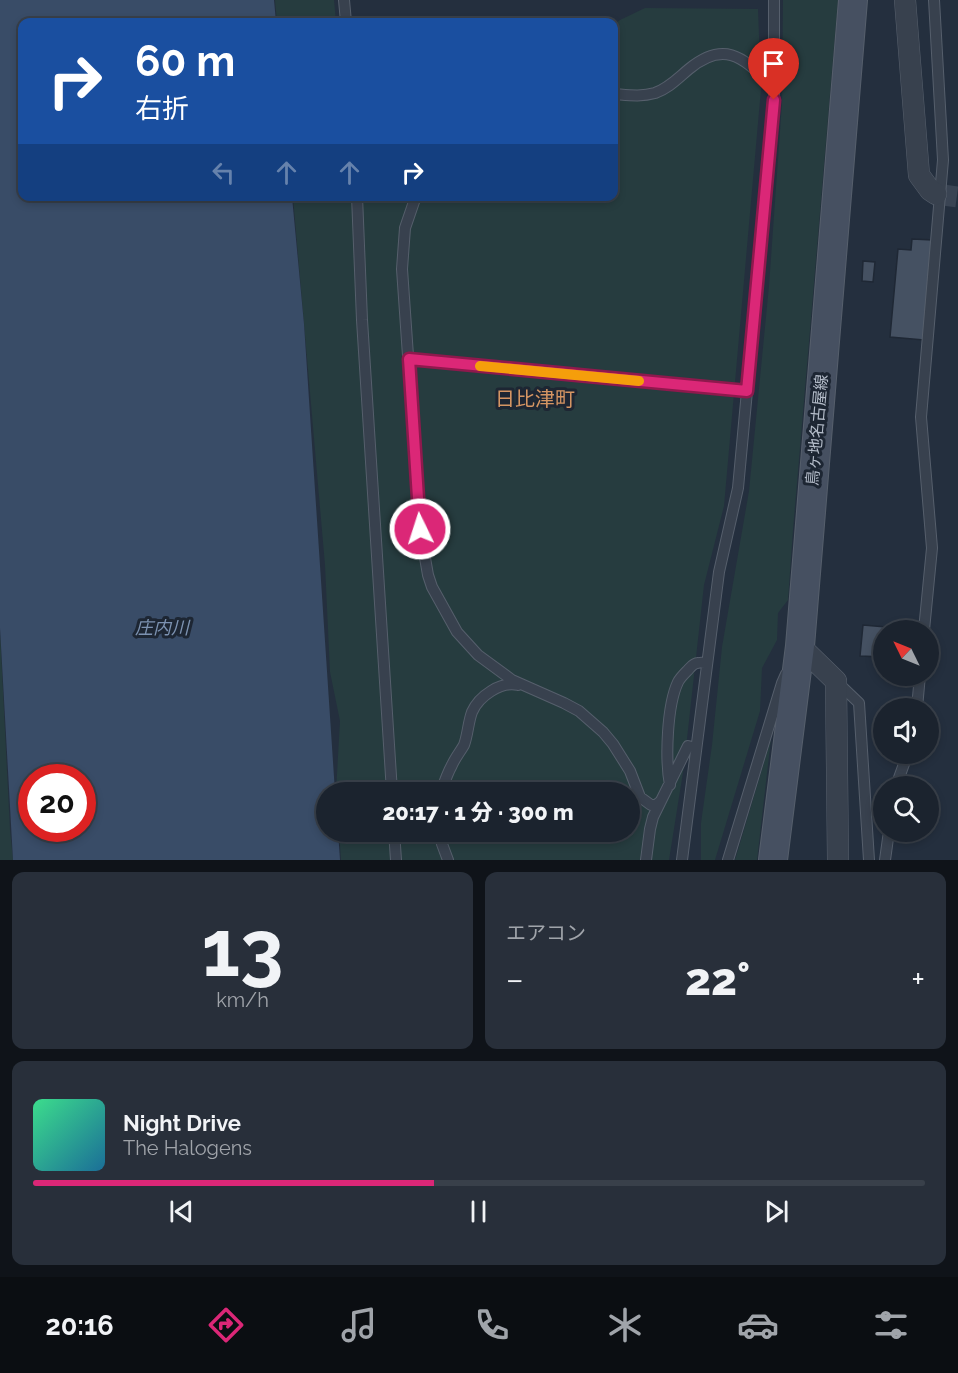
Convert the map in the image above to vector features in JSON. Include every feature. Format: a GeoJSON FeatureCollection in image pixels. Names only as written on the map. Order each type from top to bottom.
{"type":"FeatureCollection","features":[{"type":"Feature","properties":{"kind":"main road","name":"鳥ヶ地名古屋線"},"geometry":{"type":"LineString","coordinates":[[773,860],[798,657],[853,0]]}},
{"type":"Feature","properties":{"kind":"street"},"geometry":{"type":"LineString","coordinates":[[905,0],[919,174],[930,190],[936,194]]}},
{"type":"Feature","properties":{"kind":"street"},"geometry":{"type":"LineString","coordinates":[[798,657],[836,681],[837,860]]}},
{"type":"Feature","properties":{"kind":"lane"},"geometry":{"type":"LineString","coordinates":[[344,0],[345,18]]}},
{"type":"Feature","properties":{"kind":"lane"},"geometry":{"type":"LineString","coordinates":[[682,860],[719,572],[738,488],[774,100],[774,0]]}},
{"type":"Feature","properties":{"kind":"lane"},"geometry":{"type":"LineString","coordinates":[[925,620],[932,548],[921,417],[943,160],[934,0]]}},
{"type":"Feature","properties":{"kind":"lane"},"geometry":{"type":"LineString","coordinates":[[618,93],[642,96],[657,92],[678,80],[700,61],[722,54],[740,58],[768,82],[774,83]]}},
{"type":"Feature","properties":{"kind":"lane"},"geometry":{"type":"LineString","coordinates":[[357,201],[362,320],[391,782]]}},
{"type":"Feature","properties":{"kind":"lane"},"geometry":{"type":"LineString","coordinates":[[414,201],[405,228],[402,269],[420,529],[428,575],[448,618],[465,642],[478,655],[500,672],[527,687],[579,711],[608,738],[621,755],[640,797],[651,805],[656,805],[661,801]]}},
{"type":"Feature","properties":{"kind":"lane"},"geometry":{"type":"LineString","coordinates":[[409,359],[747,391]]}},
{"type":"Feature","properties":{"kind":"lane"},"geometry":{"type":"LineString","coordinates":[[728,860],[782,682],[798,657]]}},
{"type":"Feature","properties":{"kind":"lane"},"geometry":{"type":"LineString","coordinates":[[670,784],[668,750],[671,706],[679,681],[693,664],[707,663]]}},
{"type":"Feature","properties":{"kind":"lane"},"geometry":{"type":"LineString","coordinates":[[836,681],[859,703],[869,860]]}},
{"type":"Feature","properties":{"kind":"lane"},"geometry":{"type":"LineString","coordinates":[[445,782],[464,745],[472,712],[477,704],[484,696],[502,686],[513,684],[527,687]]}},
{"type":"Feature","properties":{"kind":"lane"},"geometry":{"type":"LineString","coordinates":[[646,860],[653,817],[688,746],[696,748]]}},
{"type":"Feature","properties":{"kind":"lane"},"geometry":{"type":"LineString","coordinates":[[395,842],[396,860]]}},
{"type":"Feature","properties":{"kind":"lane"},"geometry":{"type":"LineString","coordinates":[[442,842],[448,860]]}},
{"type":"Feature","properties":{"kind":"lane"},"geometry":{"type":"LineString","coordinates":[[885,860],[887,842]]}},
{"type":"Feature","properties":{"kind":"green space"},"geometry":{"type":"Polygon","coordinates":[[[275,0],[334,0],[336,18],[277,18],[275,0]]]}},
{"type":"Feature","properties":{"kind":"green space"},"geometry":{"type":"Polygon","coordinates":[[[783,0],[838,0],[788,600],[778,613],[777,640],[762,668],[760,711],[715,860],[701,860],[701,823],[722,647],[749,491],[769,286],[782,103],[783,0]]]}},
{"type":"Feature","properties":{"kind":"green space"},"geometry":{"type":"Polygon","coordinates":[[[645,8],[758,9],[761,89],[724,506],[704,585],[684,766],[669,860],[341,860],[340,842],[640,842],[640,782],[337,782],[340,721],[330,672],[325,565],[293,201],[618,201],[618,22],[645,8]]]}},
{"type":"Feature","properties":{"kind":"green space"},"geometry":{"type":"Polygon","coordinates":[[[0,632],[10,830],[13,860],[0,860],[0,632]]]}},
{"type":"Feature","properties":{"kind":"green space"},"geometry":{"type":"Polygon","coordinates":[[[771,739],[757,860],[735,860],[771,739]]]}},
{"type":"Feature","properties":{"kind":"water","name":"庄内川"},"geometry":{"type":"Polygon","coordinates":[[[0,0],[274,0],[276,18],[18,18],[18,201],[292,201],[304,324],[334,782],[316,782],[316,842],[339,842],[340,860],[13,860],[0,628],[0,0]]]}},
{"type":"Feature","properties":{"kind":"building"},"geometry":{"type":"Polygon","coordinates":[[[912,239],[933,240],[924,340],[890,337],[898,249],[911,250],[912,239]]]}},
{"type":"Feature","properties":{"kind":"building"},"geometry":{"type":"Polygon","coordinates":[[[863,261],[875,262],[873,282],[862,281],[863,261]]]}},
{"type":"Feature","properties":{"kind":"building"},"geometry":{"type":"Polygon","coordinates":[[[863,625],[873,626],[873,657],[860,656],[863,625]]]}},
{"type":"Feature","properties":{"kind":"tunnel"},"geometry":{"type":"LineString","coordinates":[[936,194],[958,197]]}},
{"type":"Feature","properties":{"kind":"slow traffic"},"geometry":{"type":"LineString","coordinates":[[480,366],[639,381]]}},
{"type":"Feature","properties":{"kind":"district","name":"日比津町"},"geometry":{"type":"Point","coordinates":[535,399]}},
{"type":"Feature","properties":{"kind":"route"},"geometry":{"type":"LineString","coordinates":[[420,529],[409,359],[747,391],[774,100]]}}]}
